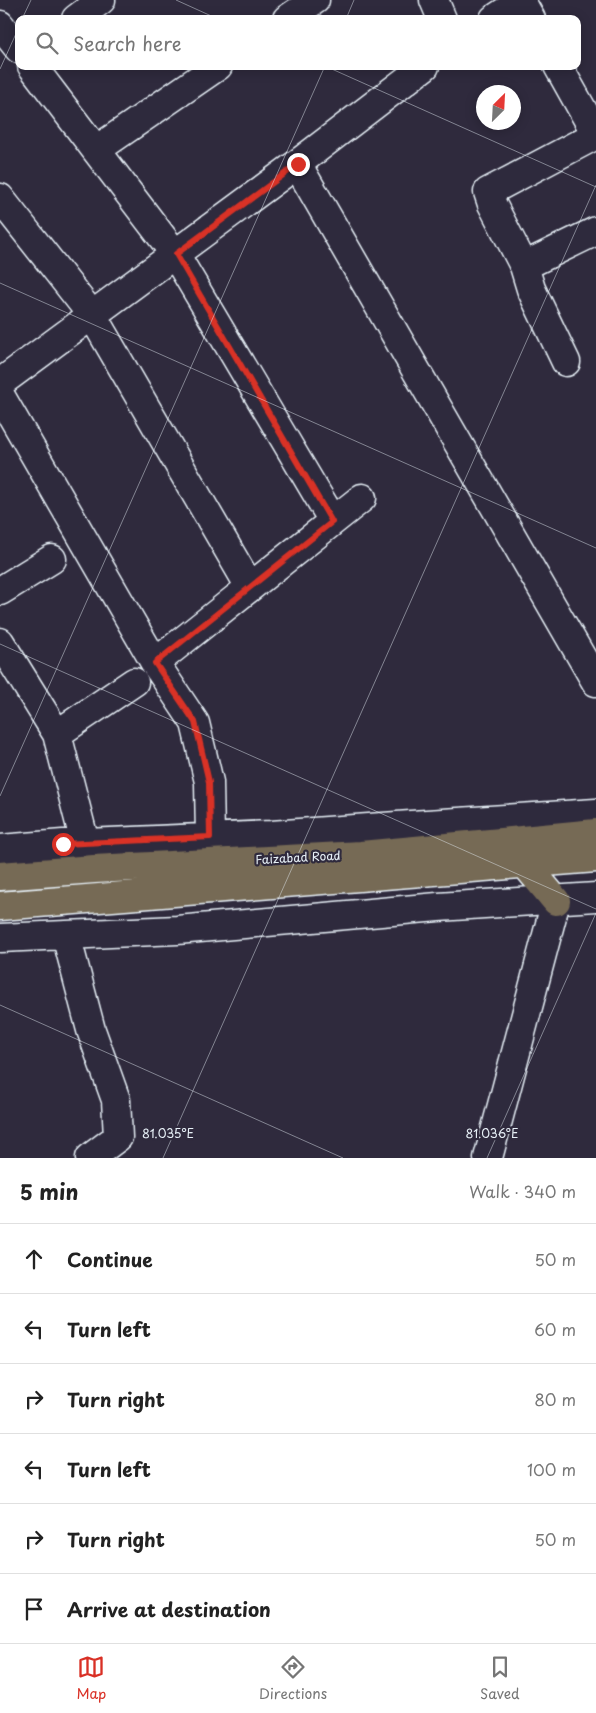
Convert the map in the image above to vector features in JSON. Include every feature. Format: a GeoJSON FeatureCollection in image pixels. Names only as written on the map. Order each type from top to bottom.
{"type":"FeatureCollection","features":[{"type":"Feature","properties":{"kind":"highway","name":"Faizabad Road"},"geometry":{"type":"LineString","coordinates":[[0,876],[94,869],[360,855],[596,833]]}},
{"type":"Feature","properties":{"kind":"highway","name":"Faizabad Road"},"geometry":{"type":"LineString","coordinates":[[0,906],[596,858]]}},
{"type":"Feature","properties":{"kind":"highway"},"geometry":{"type":"LineString","coordinates":[[526,865],[556,900]]}},
{"type":"Feature","properties":{"kind":"street"},"geometry":{"type":"LineString","coordinates":[[81,15],[101,0]]}},
{"type":"Feature","properties":{"kind":"street"},"geometry":{"type":"LineString","coordinates":[[293,15],[315,0]]}},
{"type":"Feature","properties":{"kind":"street"},"geometry":{"type":"LineString","coordinates":[[434,0],[440,15]]}},
{"type":"Feature","properties":{"kind":"street"},"geometry":{"type":"LineString","coordinates":[[500,15],[521,1],[529,15]]}},
{"type":"Feature","properties":{"kind":"street"},"geometry":{"type":"LineString","coordinates":[[0,25],[15,44]]}},
{"type":"Feature","properties":{"kind":"street"},"geometry":{"type":"LineString","coordinates":[[35,70],[176,254],[332,522]]}},
{"type":"Feature","properties":{"kind":"street"},"geometry":{"type":"LineString","coordinates":[[96,150],[212,70]]}},
{"type":"Feature","properties":{"kind":"street"},"geometry":{"type":"LineString","coordinates":[[0,383],[298,164],[420,70]]}},
{"type":"Feature","properties":{"kind":"street"},"geometry":{"type":"LineString","coordinates":[[560,70],[596,134],[488,192],[492,204],[524,266],[531,289],[566,362]]}},
{"type":"Feature","properties":{"kind":"street"},"geometry":{"type":"LineString","coordinates":[[298,164],[596,682]]}},
{"type":"Feature","properties":{"kind":"street"},"geometry":{"type":"LineString","coordinates":[[0,198],[92,315],[250,587]]}},
{"type":"Feature","properties":{"kind":"street"},"geometry":{"type":"LineString","coordinates":[[524,266],[596,231]]}},
{"type":"Feature","properties":{"kind":"street"},"geometry":{"type":"LineString","coordinates":[[0,395],[155,663],[195,722],[209,782],[210,837]]}},
{"type":"Feature","properties":{"kind":"street"},"geometry":{"type":"LineString","coordinates":[[155,663],[362,498]]}},
{"type":"Feature","properties":{"kind":"street"},"geometry":{"type":"LineString","coordinates":[[0,591],[52,559]]}},
{"type":"Feature","properties":{"kind":"street"},"geometry":{"type":"LineString","coordinates":[[0,642],[57,734],[85,843]]}},
{"type":"Feature","properties":{"kind":"street"},"geometry":{"type":"LineString","coordinates":[[57,734],[134,682]]}},
{"type":"Feature","properties":{"kind":"street"},"geometry":{"type":"LineString","coordinates":[[0,849],[596,813]]}},
{"type":"Feature","properties":{"kind":"street"},"geometry":{"type":"LineString","coordinates":[[360,855],[411,825]]}},
{"type":"Feature","properties":{"kind":"street"},"geometry":{"type":"LineString","coordinates":[[0,938],[177,930],[438,907],[596,897]]}},
{"type":"Feature","properties":{"kind":"street"},"geometry":{"type":"LineString","coordinates":[[488,1158],[556,900]]}},
{"type":"Feature","properties":{"kind":"street"},"geometry":{"type":"LineString","coordinates":[[66,935],[91,1030],[116,1100],[118,1137],[98,1155]]}},
{"type":"Feature","properties":{"kind":"route"},"geometry":{"type":"LineString","coordinates":[[63,844],[210,837],[209,782],[195,722],[155,663],[332,522],[176,254],[298,164]]}}]}
